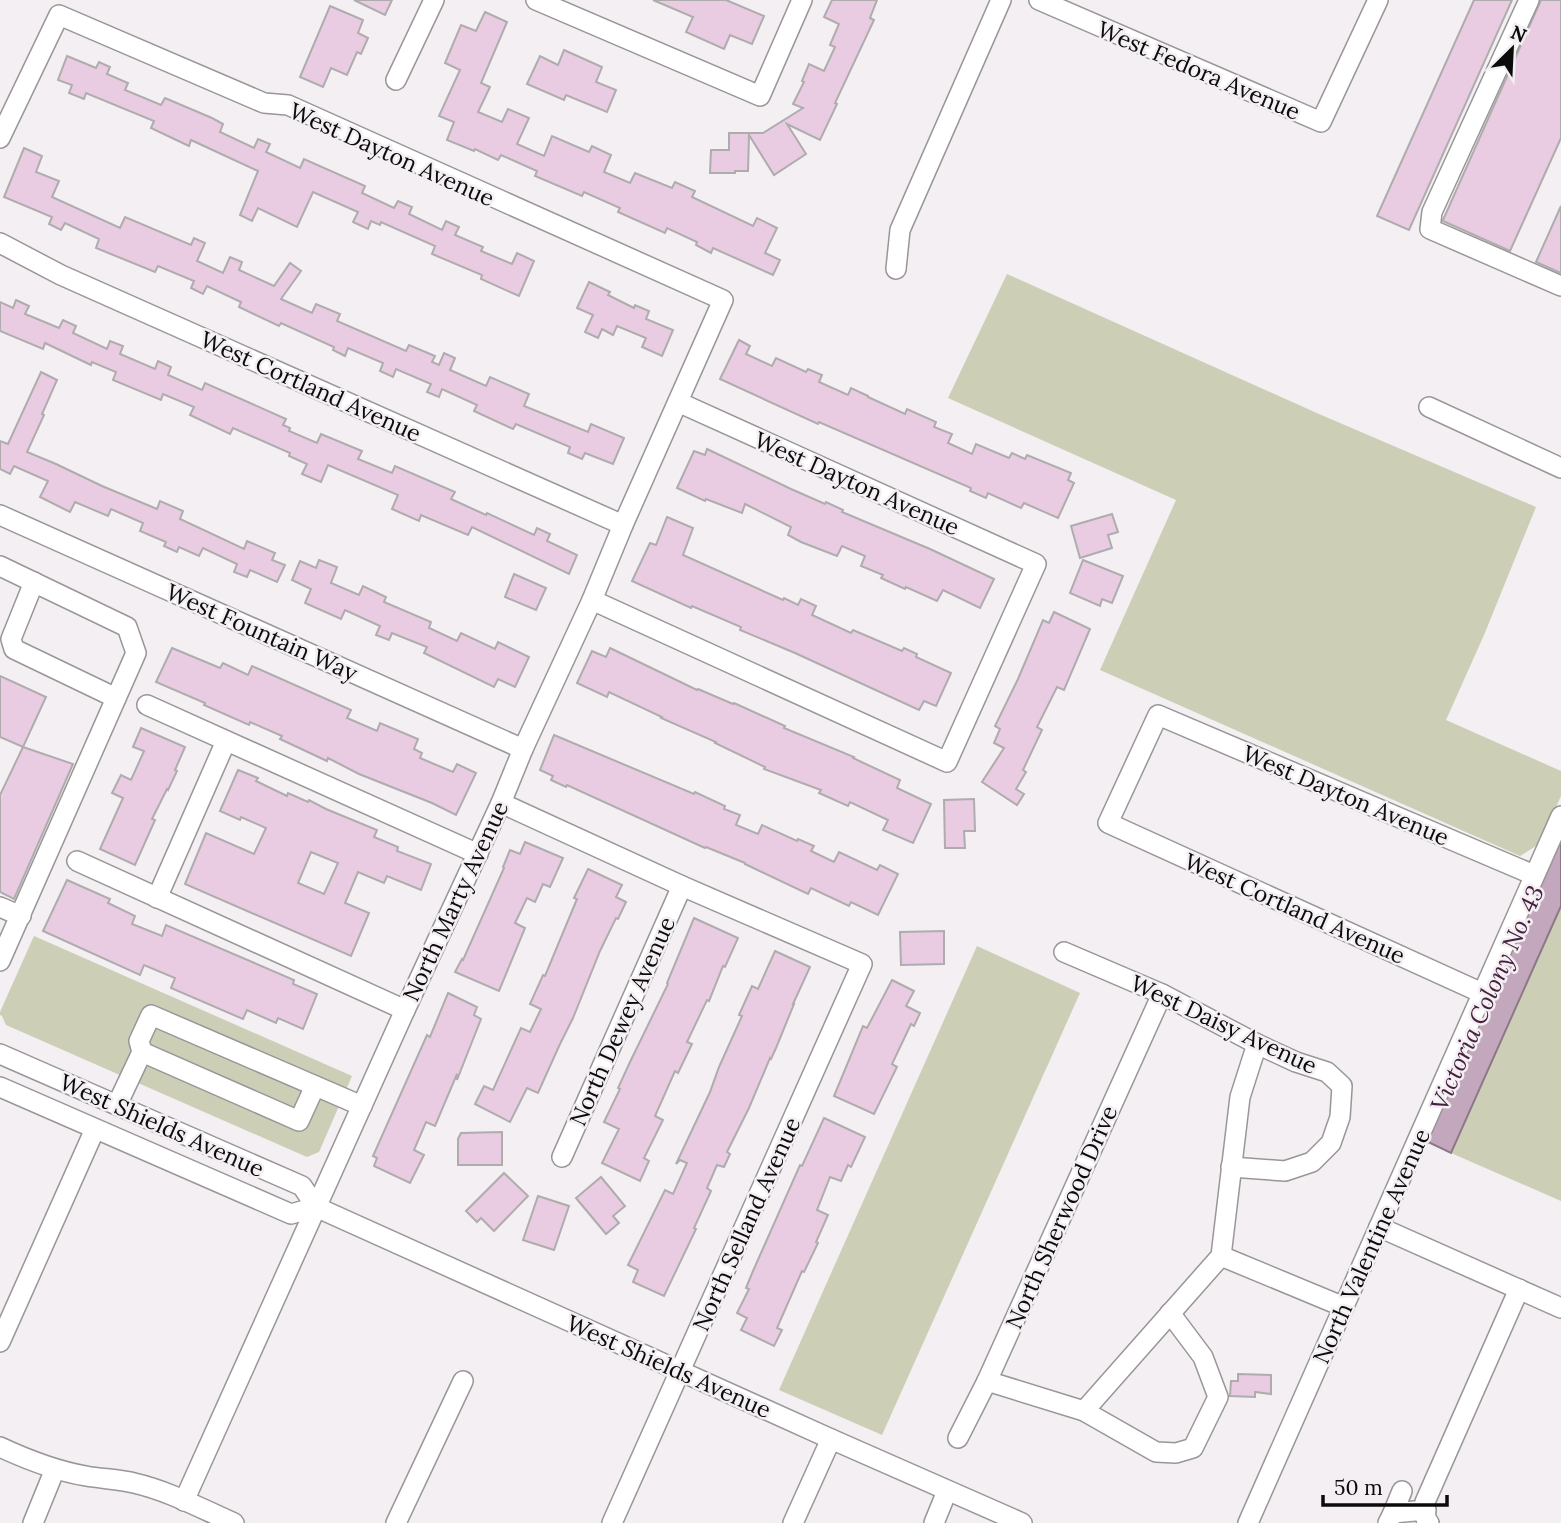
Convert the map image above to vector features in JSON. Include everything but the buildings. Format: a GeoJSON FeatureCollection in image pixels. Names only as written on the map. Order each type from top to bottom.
{"type":"FeatureCollection","features":[{"type":"Feature","properties":{"kind":"street"},"geometry":{"type":"LineString","coordinates":[[396,80],[434,0]]}},
{"type":"Feature","properties":{"kind":"street"},"geometry":{"type":"LineString","coordinates":[[536,0],[760,96],[802,0]]}},
{"type":"Feature","properties":{"kind":"street"},"geometry":{"type":"LineString","coordinates":[[896,268],[900,230],[1001,0]]}},
{"type":"Feature","properties":{"kind":"street","name":"West Fedora Avenue"},"geometry":{"type":"LineString","coordinates":[[1039,0],[1321,122],[1378,0]]}},
{"type":"Feature","properties":{"kind":"street"},"geometry":{"type":"LineString","coordinates":[[1529,0],[1432,212],[1430,229],[1561,286]]}},
{"type":"Feature","properties":{"kind":"street","name":"West Dayton Avenue"},"geometry":{"type":"LineString","coordinates":[[0,138],[59,15],[264,103],[288,105],[723,300]]}},
{"type":"Feature","properties":{"kind":"street","name":"West Cortland Avenue"},"geometry":{"type":"LineString","coordinates":[[0,243],[74,280],[623,525]]}},
{"type":"Feature","properties":{"kind":"street","name":"North Marty Avenue"},"geometry":{"type":"LineString","coordinates":[[184,1501],[501,803],[723,300]]}},
{"type":"Feature","properties":{"kind":"street","name":"West Dayton Avenue"},"geometry":{"type":"LineString","coordinates":[[592,600],[947,762],[1036,564],[678,402]]}},
{"type":"Feature","properties":{"kind":"street"},"geometry":{"type":"LineString","coordinates":[[1429,407],[1561,468]]}},
{"type":"Feature","properties":{"kind":"street","name":"West Fountain Way"},"geometry":{"type":"LineString","coordinates":[[0,515],[523,749]]}},
{"type":"Feature","properties":{"kind":"street"},"geometry":{"type":"LineString","coordinates":[[0,566],[127,628],[136,653],[0,961]]}},
{"type":"Feature","properties":{"kind":"street"},"geometry":{"type":"LineString","coordinates":[[34,582],[11,639],[13,649],[116,698]]}},
{"type":"Feature","properties":{"kind":"street"},"geometry":{"type":"LineString","coordinates":[[146,705],[478,854]]}},
{"type":"Feature","properties":{"kind":"street","name":"West Dayton Avenue"},"geometry":{"type":"LineString","coordinates":[[1108,823],[1158,715],[1534,875]]}},
{"type":"Feature","properties":{"kind":"street"},"geometry":{"type":"LineString","coordinates":[[157,898],[226,741]]}},
{"type":"Feature","properties":{"kind":"street"},"geometry":{"type":"LineString","coordinates":[[501,803],[682,886]]}},
{"type":"Feature","properties":{"kind":"street","name":"North Valentine Avenue"},"geometry":{"type":"LineString","coordinates":[[1248,1523],[1561,816]]}},
{"type":"Feature","properties":{"kind":"street","name":"West Cortland Avenue"},"geometry":{"type":"LineString","coordinates":[[1108,823],[1482,993]]}},
{"type":"Feature","properties":{"kind":"street"},"geometry":{"type":"LineString","coordinates":[[77,861],[405,1010]]}},
{"type":"Feature","properties":{"kind":"street","name":"North Selland Avenue"},"geometry":{"type":"LineString","coordinates":[[612,1523],[862,964],[682,886]]}},
{"type":"Feature","properties":{"kind":"street","name":"North Dewey Avenue"},"geometry":{"type":"LineString","coordinates":[[562,1157],[682,886]]}},
{"type":"Feature","properties":{"kind":"street"},"geometry":{"type":"LineString","coordinates":[[0,907],[21,916]]}},
{"type":"Feature","properties":{"kind":"street","name":"West Daisy Avenue"},"geometry":{"type":"LineString","coordinates":[[1064,952],[1162,995],[1296,1062],[1327,1072],[1342,1086],[1340,1117],[1331,1143],[1312,1162],[1286,1171],[1231,1167]]}},
{"type":"Feature","properties":{"kind":"street","name":"North Sherwood Drive"},"geometry":{"type":"LineString","coordinates":[[958,1438],[987,1381],[1162,995]]}},
{"type":"Feature","properties":{"kind":"street"},"geometry":{"type":"LineString","coordinates":[[117,1105],[142,1052],[139,1041],[151,1015],[362,1106]]}},
{"type":"Feature","properties":{"kind":"street"},"geometry":{"type":"LineString","coordinates":[[1084,1411],[1221,1256],[1240,1097],[1257,1044]]}},
{"type":"Feature","properties":{"kind":"street"},"geometry":{"type":"LineString","coordinates":[[142,1052],[299,1121],[315,1086]]}},
{"type":"Feature","properties":{"kind":"street","name":"West Shields Avenue"},"geometry":{"type":"LineString","coordinates":[[0,1054],[302,1186],[316,1207],[1022,1523]]}},
{"type":"Feature","properties":{"kind":"street","name":"West Shields Avenue"},"geometry":{"type":"LineString","coordinates":[[0,1087],[291,1214],[316,1207]]}},
{"type":"Feature","properties":{"kind":"street"},"geometry":{"type":"LineString","coordinates":[[0,1342],[95,1129]]}},
{"type":"Feature","properties":{"kind":"street"},"geometry":{"type":"LineString","coordinates":[[1379,1227],[1561,1308]]}},
{"type":"Feature","properties":{"kind":"street"},"geometry":{"type":"LineString","coordinates":[[1221,1256],[1344,1307]]}},
{"type":"Feature","properties":{"kind":"street"},"geometry":{"type":"LineString","coordinates":[[1402,1491],[1391,1518],[1428,1517],[1426,1502],[1519,1289]]}},
{"type":"Feature","properties":{"kind":"street"},"geometry":{"type":"LineString","coordinates":[[987,1381],[1084,1411],[1156,1452],[1176,1453],[1193,1448],[1218,1397],[1203,1357],[1170,1313]]}},
{"type":"Feature","properties":{"kind":"street"},"geometry":{"type":"LineString","coordinates":[[396,1523],[463,1381]]}},
{"type":"Feature","properties":{"kind":"street"},"geometry":{"type":"LineString","coordinates":[[793,1523],[831,1439]]}},
{"type":"Feature","properties":{"kind":"street"},"geometry":{"type":"LineString","coordinates":[[0,1447],[55,1469],[87,1477],[133,1482],[155,1489],[234,1523]]}},
{"type":"Feature","properties":{"kind":"street"},"geometry":{"type":"LineString","coordinates":[[33,1523],[55,1469]]}},
{"type":"Feature","properties":{"kind":"street"},"geometry":{"type":"LineString","coordinates":[[934,1523],[947,1491]]}},
{"type":"Feature","properties":{"kind":"green space"},"geometry":{"type":"Polygon","coordinates":[[[1007,274],[1319,414],[1536,507],[1446,720],[1561,771],[1561,796],[1539,844],[1520,856],[1100,670],[1176,500],[948,398],[1007,274]]]}},
{"type":"Feature","properties":{"kind":"green space"},"geometry":{"type":"Polygon","coordinates":[[[1561,906],[1561,1201],[1451,1153],[1561,906]]]}},
{"type":"Feature","properties":{"kind":"green space"},"geometry":{"type":"Polygon","coordinates":[[[34,936],[352,1076],[319,1152],[307,1157],[6,1025],[0,1012],[34,936]]]}},
{"type":"Feature","properties":{"kind":"green space"},"geometry":{"type":"Polygon","coordinates":[[[977,946],[1080,993],[882,1435],[779,1390],[977,946]]]}},
{"type":"Feature","properties":{"kind":"shaded area"},"geometry":{"type":"Polygon","coordinates":[[[1561,838],[1561,906],[1451,1153],[1426,1141],[1561,838]]]}},
{"type":"Feature","properties":{"kind":"water label","name":"Victoria Colony No. 43"},"geometry":{"type":"Point","coordinates":[1487,998]}}]}
